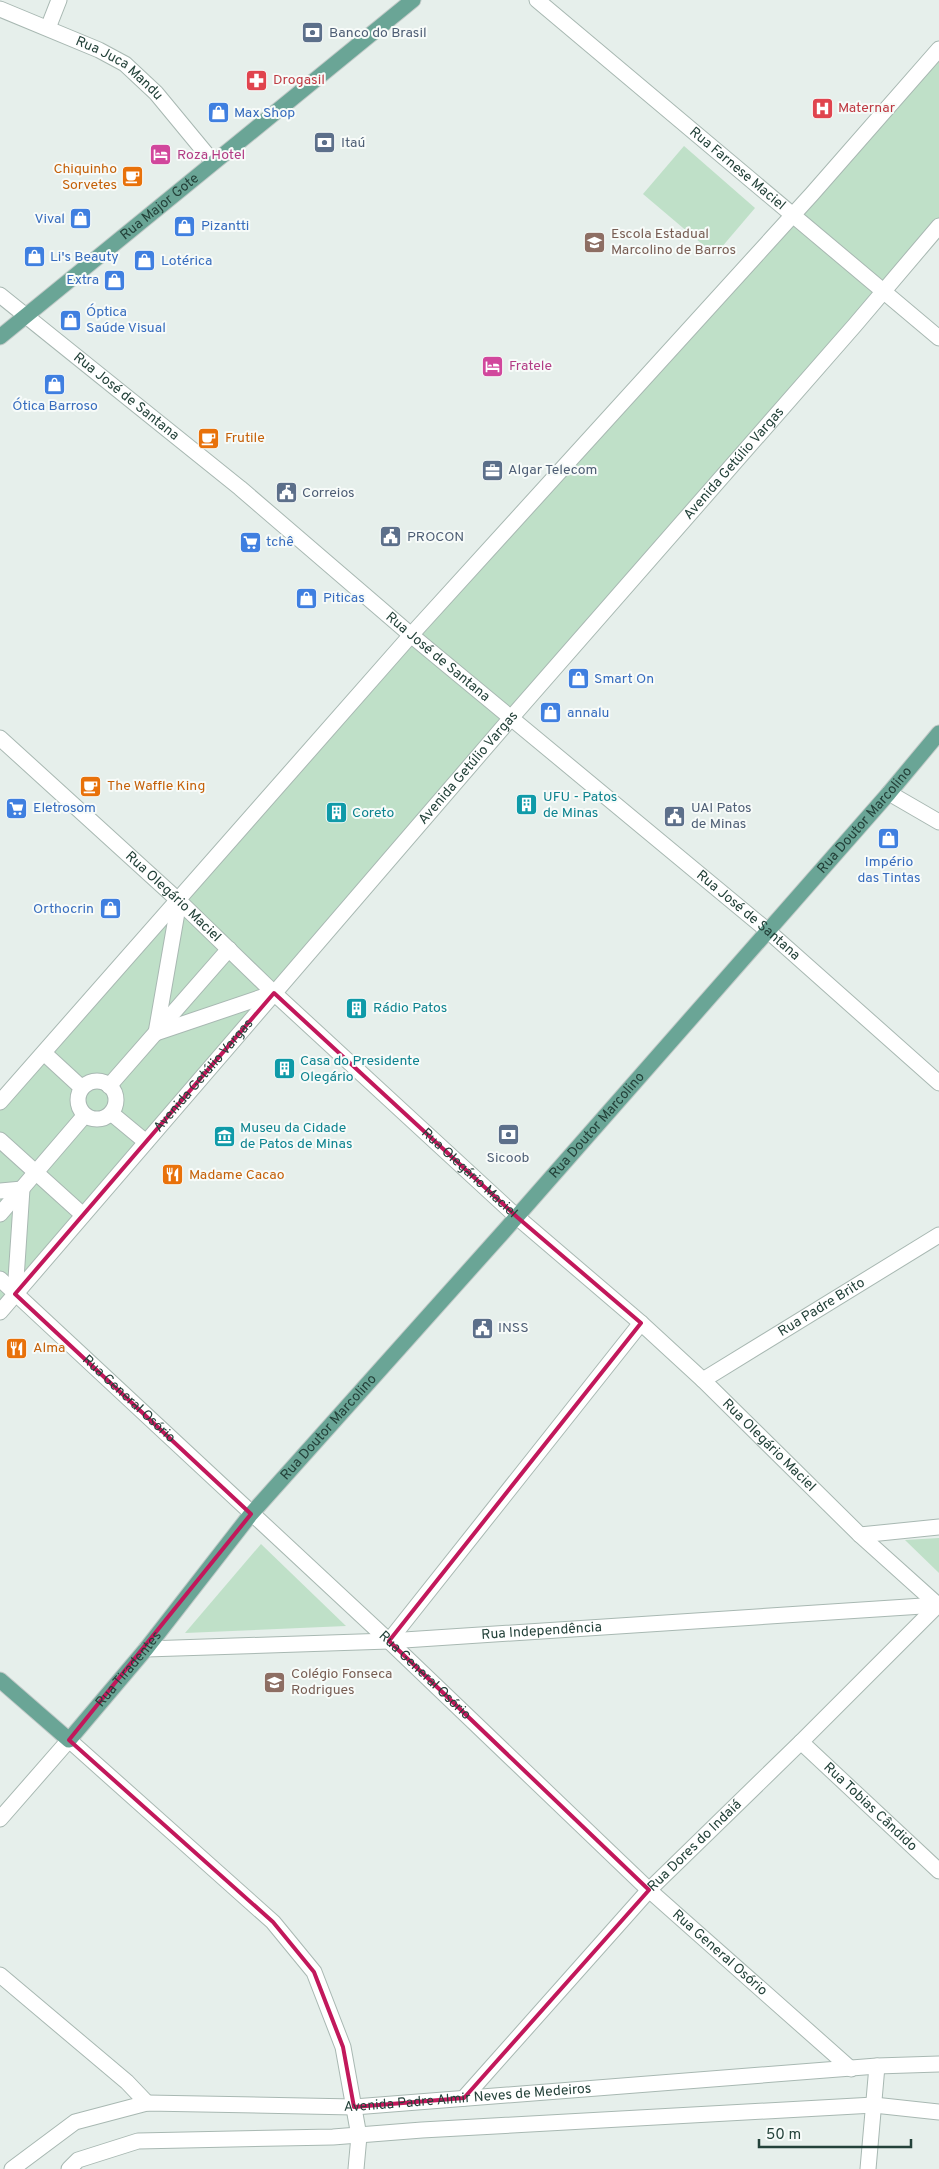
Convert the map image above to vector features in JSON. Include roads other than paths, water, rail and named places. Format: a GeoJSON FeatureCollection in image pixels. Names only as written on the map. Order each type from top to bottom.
{"type":"FeatureCollection","features":[{"type":"Feature","properties":{"kind":"main road","name":"Rua Major Gote"},"geometry":{"type":"LineString","coordinates":[[0,337],[413,0]]}},
{"type":"Feature","properties":{"kind":"main road","name":"Rua Doutor Marcolino"},"geometry":{"type":"LineString","coordinates":[[251,1514],[768,931],[939,733]]}},
{"type":"Feature","properties":{"kind":"main road","name":"Rua Tiradentes"},"geometry":{"type":"LineString","coordinates":[[69,1740],[146,1648],[251,1514]]}},
{"type":"Feature","properties":{"kind":"main road"},"geometry":{"type":"LineString","coordinates":[[0,1680],[69,1740]]}},
{"type":"Feature","properties":{"kind":"street"},"geometry":{"type":"LineString","coordinates":[[48,28],[59,0]]}},
{"type":"Feature","properties":{"kind":"street","name":"Rua Farnese Maciel"},"geometry":{"type":"LineString","coordinates":[[537,0],[939,338]]}},
{"type":"Feature","properties":{"kind":"street","name":"Rua Juca Mandu"},"geometry":{"type":"LineString","coordinates":[[0,9],[48,28],[126,64],[156,93],[213,162]]}},
{"type":"Feature","properties":{"kind":"street"},"geometry":{"type":"LineString","coordinates":[[0,1102],[180,900],[411,635],[792,216],[939,49]]}},
{"type":"Feature","properties":{"kind":"street","name":"Avenida Getúlio Vargas"},"geometry":{"type":"LineString","coordinates":[[0,1312],[274,992],[884,292],[939,226]]}},
{"type":"Feature","properties":{"kind":"street","name":"Rua José de Santana"},"geometry":{"type":"LineString","coordinates":[[0,294],[240,488],[411,635],[768,931],[939,1083]]}},
{"type":"Feature","properties":{"kind":"street","name":"Rua Olegário Maciel"},"geometry":{"type":"LineString","coordinates":[[0,738],[180,900],[274,992],[516,1216],[641,1323],[703,1380],[860,1535],[938,1606]]}},
{"type":"Feature","properties":{"kind":"street"},"geometry":{"type":"LineString","coordinates":[[889,793],[939,822]]}},
{"type":"Feature","properties":{"kind":"street"},"geometry":{"type":"LineString","coordinates":[[156,1033],[180,900]]}},
{"type":"Feature","properties":{"kind":"street"},"geometry":{"type":"LineString","coordinates":[[109,1086],[229,948]]}},
{"type":"Feature","properties":{"kind":"street"},"geometry":{"type":"LineString","coordinates":[[156,1033],[274,992]]}},
{"type":"Feature","properties":{"kind":"street"},"geometry":{"type":"LineString","coordinates":[[44,1053],[82,1088]]}},
{"type":"Feature","properties":{"kind":"street"},"geometry":{"type":"LineString","coordinates":[[98,1082],[109,1086],[116,1098],[111,1113],[97,1119],[85,1115],[81,1110],[78,1099],[82,1088],[87,1084],[98,1082]]}},
{"type":"Feature","properties":{"kind":"street"},"geometry":{"type":"LineString","coordinates":[[111,1113],[146,1142]]}},
{"type":"Feature","properties":{"kind":"street"},"geometry":{"type":"LineString","coordinates":[[0,1214],[85,1115]]}},
{"type":"Feature","properties":{"kind":"street"},"geometry":{"type":"LineString","coordinates":[[0,1140],[83,1215]]}},
{"type":"Feature","properties":{"kind":"street"},"geometry":{"type":"LineString","coordinates":[[0,1191],[22,1189]]}},
{"type":"Feature","properties":{"kind":"street"},"geometry":{"type":"LineString","coordinates":[[15,1294],[22,1189]]}},
{"type":"Feature","properties":{"kind":"street","name":"Rua Padre Brito"},"geometry":{"type":"LineString","coordinates":[[703,1380],[939,1234]]}},
{"type":"Feature","properties":{"kind":"street","name":"Rua General Osório"},"geometry":{"type":"LineString","coordinates":[[0,1279],[389,1641],[649,1890],[851,2069]]}},
{"type":"Feature","properties":{"kind":"street"},"geometry":{"type":"LineString","coordinates":[[389,1641],[641,1323]]}},
{"type":"Feature","properties":{"kind":"street"},"geometry":{"type":"LineString","coordinates":[[860,1535],[939,1527]]}},
{"type":"Feature","properties":{"kind":"street","name":"Rua Independência"},"geometry":{"type":"LineString","coordinates":[[146,1648],[389,1641],[938,1606]]}},
{"type":"Feature","properties":{"kind":"street","name":"Rua Dores do Indaiá"},"geometry":{"type":"LineString","coordinates":[[464,2098],[649,1890],[938,1606]]}},
{"type":"Feature","properties":{"kind":"street"},"geometry":{"type":"LineString","coordinates":[[69,1740],[273,1922],[314,1972],[343,2047],[359,2136],[356,2169]]}},
{"type":"Feature","properties":{"kind":"street","name":"Rua Tiradentes"},"geometry":{"type":"LineString","coordinates":[[0,1819],[69,1740]]}},
{"type":"Feature","properties":{"kind":"street","name":"Rua Tobias Cândido"},"geometry":{"type":"LineString","coordinates":[[801,1742],[939,1871]]}},
{"type":"Feature","properties":{"kind":"street"},"geometry":{"type":"LineString","coordinates":[[0,1975],[128,2082],[147,2103]]}},
{"type":"Feature","properties":{"kind":"street","name":"Avenida Padre Almir Neves de Medeiros"},"geometry":{"type":"LineString","coordinates":[[12,2169],[75,2122],[147,2103],[354,2107],[877,2066],[938,2063]]}},
{"type":"Feature","properties":{"kind":"street"},"geometry":{"type":"LineString","coordinates":[[868,2169],[877,2066]]}},
{"type":"Feature","properties":{"kind":"street"},"geometry":{"type":"LineString","coordinates":[[69,2169],[78,2160],[138,2141],[359,2136],[432,2129],[874,2105],[939,2112]]}},
{"type":"Feature","properties":{"kind":"place","name":"Banco do Brasil"},"geometry":{"type":"Point","coordinates":[313,33]}},
{"type":"Feature","properties":{"kind":"place","name":"Drogasil"},"geometry":{"type":"Point","coordinates":[257,80]}},
{"type":"Feature","properties":{"kind":"place","name":"Maternar"},"geometry":{"type":"Point","coordinates":[822,108]}},
{"type":"Feature","properties":{"kind":"place","name":"Max Shop"},"geometry":{"type":"Point","coordinates":[218,113]}},
{"type":"Feature","properties":{"kind":"place","name":"Itaú"},"geometry":{"type":"Point","coordinates":[325,143]}},
{"type":"Feature","properties":{"kind":"place","name":"Roza Hotel"},"geometry":{"type":"Point","coordinates":[161,155]}},
{"type":"Feature","properties":{"kind":"place","name":"Chiquinho Sorvetes"},"geometry":{"type":"Point","coordinates":[133,177]}},
{"type":"Feature","properties":{"kind":"place","name":"Vival"},"geometry":{"type":"Point","coordinates":[81,219]}},
{"type":"Feature","properties":{"kind":"place","name":"Pizantti"},"geometry":{"type":"Point","coordinates":[185,226]}},
{"type":"Feature","properties":{"kind":"place","name":"Escola Estadual Marcolino de Barros"},"geometry":{"type":"Point","coordinates":[595,242]}},
{"type":"Feature","properties":{"kind":"place","name":"Li's Beauty"},"geometry":{"type":"Point","coordinates":[34,257]}},
{"type":"Feature","properties":{"kind":"place","name":"Lotérica"},"geometry":{"type":"Point","coordinates":[145,261]}},
{"type":"Feature","properties":{"kind":"place","name":"Extra"},"geometry":{"type":"Point","coordinates":[115,280]}},
{"type":"Feature","properties":{"kind":"place","name":"Óptica Saúde Visual"},"geometry":{"type":"Point","coordinates":[70,320]}},
{"type":"Feature","properties":{"kind":"place","name":"Fratele"},"geometry":{"type":"Point","coordinates":[493,366]}},
{"type":"Feature","properties":{"kind":"place","name":"Ótica Barroso"},"geometry":{"type":"Point","coordinates":[55,384]}},
{"type":"Feature","properties":{"kind":"place","name":"Frutile"},"geometry":{"type":"Point","coordinates":[209,438]}},
{"type":"Feature","properties":{"kind":"place","name":"Algar Telecom"},"geometry":{"type":"Point","coordinates":[492,470]}},
{"type":"Feature","properties":{"kind":"place","name":"Correios"},"geometry":{"type":"Point","coordinates":[286,493]}},
{"type":"Feature","properties":{"kind":"place","name":"PROCON"},"geometry":{"type":"Point","coordinates":[391,537]}},
{"type":"Feature","properties":{"kind":"place","name":"tchê"},"geometry":{"type":"Point","coordinates":[250,542]}},
{"type":"Feature","properties":{"kind":"place","name":"Piticas"},"geometry":{"type":"Point","coordinates":[307,598]}},
{"type":"Feature","properties":{"kind":"place","name":"Smart On"},"geometry":{"type":"Point","coordinates":[578,679]}},
{"type":"Feature","properties":{"kind":"place","name":"annalu"},"geometry":{"type":"Point","coordinates":[551,713]}},
{"type":"Feature","properties":{"kind":"place","name":"The Waffle King"},"geometry":{"type":"Point","coordinates":[91,786]}},
{"type":"Feature","properties":{"kind":"place","name":"UFU - Patos de Minas"},"geometry":{"type":"Point","coordinates":[527,805]}},
{"type":"Feature","properties":{"kind":"place","name":"Eletrosom"},"geometry":{"type":"Point","coordinates":[17,808]}},
{"type":"Feature","properties":{"kind":"place","name":"Coreto"},"geometry":{"type":"Point","coordinates":[336,813]}},
{"type":"Feature","properties":{"kind":"place","name":"UAI Patos de Minas"},"geometry":{"type":"Point","coordinates":[675,816]}},
{"type":"Feature","properties":{"kind":"place","name":"Império das Tintas"},"geometry":{"type":"Point","coordinates":[889,839]}},
{"type":"Feature","properties":{"kind":"place","name":"Orthocrin"},"geometry":{"type":"Point","coordinates":[110,909]}},
{"type":"Feature","properties":{"kind":"place","name":"Rádio Patos"},"geometry":{"type":"Point","coordinates":[357,1008]}},
{"type":"Feature","properties":{"kind":"place","name":"Casa do Presidente Olegário"},"geometry":{"type":"Point","coordinates":[284,1069]}},
{"type":"Feature","properties":{"kind":"place","name":"Sicoob"},"geometry":{"type":"Point","coordinates":[508,1135]}},
{"type":"Feature","properties":{"kind":"place","name":"Museu da Cidade de Patos de Minas"},"geometry":{"type":"Point","coordinates":[224,1136]}},
{"type":"Feature","properties":{"kind":"place","name":"Madame Cacao"},"geometry":{"type":"Point","coordinates":[173,1175]}},
{"type":"Feature","properties":{"kind":"place","name":"INSS"},"geometry":{"type":"Point","coordinates":[482,1328]}},
{"type":"Feature","properties":{"kind":"place","name":"Alma"},"geometry":{"type":"Point","coordinates":[17,1348]}},
{"type":"Feature","properties":{"kind":"place","name":"Colégio Fonseca Rodrigues"},"geometry":{"type":"Point","coordinates":[275,1682]}}]}
